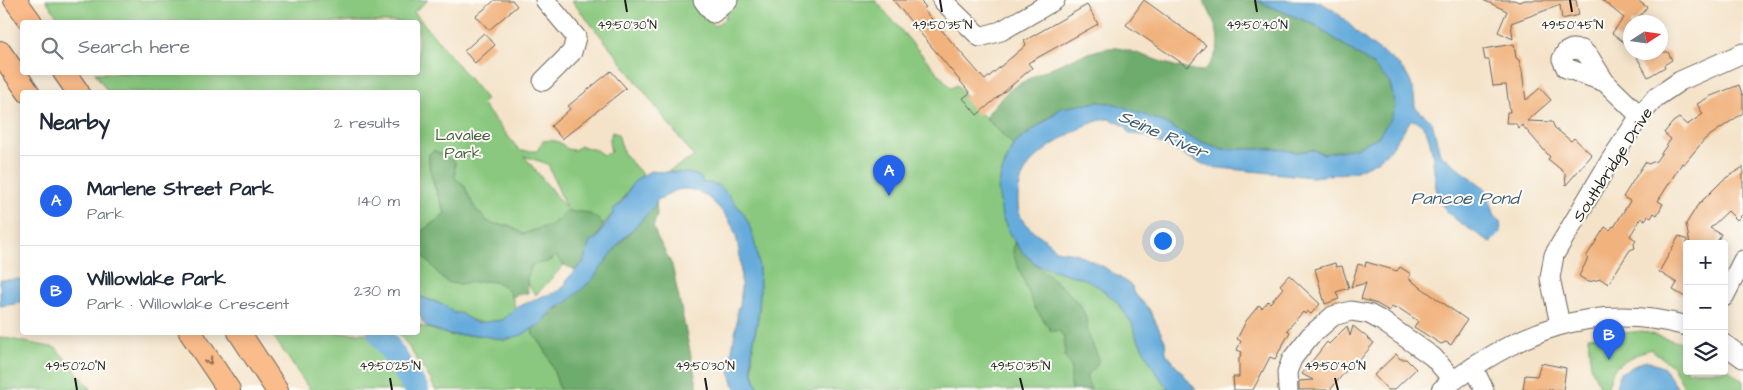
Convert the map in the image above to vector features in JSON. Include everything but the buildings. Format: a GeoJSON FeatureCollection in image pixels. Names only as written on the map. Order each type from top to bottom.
{"type":"FeatureCollection","features":[{"type":"Feature","properties":{"kind":"main road"},"geometry":{"type":"LineString","coordinates":[[15,0],[29,20]]}},
{"type":"Feature","properties":{"kind":"main road"},"geometry":{"type":"LineString","coordinates":[[0,52],[27,90]]}},
{"type":"Feature","properties":{"kind":"main road"},"geometry":{"type":"LineString","coordinates":[[66,75],[77,90]]}},
{"type":"Feature","properties":{"kind":"main road"},"geometry":{"type":"LineString","coordinates":[[192,335],[228,390]]}},
{"type":"Feature","properties":{"kind":"main road"},"geometry":{"type":"LineString","coordinates":[[241,335],[277,390]]}},
{"type":"Feature","properties":{"kind":"street"},"geometry":{"type":"LineString","coordinates":[[543,81],[572,52],[576,37],[545,0]]}},
{"type":"Feature","properties":{"kind":"street"},"geometry":{"type":"LineString","coordinates":[[708,6],[728,0]]}},
{"type":"Feature","properties":{"kind":"street"},"geometry":{"type":"LineString","coordinates":[[942,0],[980,37],[1001,31],[1055,0]]}},
{"type":"Feature","properties":{"kind":"street","name":"Southbridge Drive"},"geometry":{"type":"LineString","coordinates":[[1560,324],[1550,278],[1554,255],[1610,161],[1640,116],[1655,98],[1680,81],[1743,53]]}},
{"type":"Feature","properties":{"kind":"street"},"geometry":{"type":"LineString","coordinates":[[1605,82],[1640,116]]}},
{"type":"Feature","properties":{"kind":"street"},"geometry":{"type":"LineString","coordinates":[[1728,289],[1743,260]]}},
{"type":"Feature","properties":{"kind":"street"},"geometry":{"type":"LineString","coordinates":[[1288,390],[1287,372],[1292,359],[1310,336],[1333,316],[1351,311],[1369,314],[1382,321],[1433,357],[1447,385],[1473,367],[1509,347],[1560,324],[1600,316],[1635,316],[1659,318],[1683,325]]}},
{"type":"Feature","properties":{"kind":"street"},"geometry":{"type":"LineString","coordinates":[[1728,347],[1743,358]]}},
{"type":"Feature","properties":{"kind":"street"},"geometry":{"type":"LineString","coordinates":[[1473,367],[1484,390]]}},
{"type":"Feature","properties":{"kind":"green space","name":"Lavalee Park"},"geometry":{"type":"Polygon","coordinates":[[[46,0],[428,0],[414,12],[486,99],[482,104],[520,151],[537,151],[543,141],[550,140],[559,142],[567,149],[574,150],[581,146],[596,150],[603,155],[611,152],[609,142],[612,132],[618,134],[624,154],[643,175],[634,183],[604,224],[585,213],[575,214],[570,211],[590,237],[536,295],[430,166],[434,186],[445,213],[420,233],[420,90],[107,90],[96,75],[420,75],[420,20],[60,20],[46,0]],[[524,156],[566,208],[548,164],[524,156]]]}},
{"type":"Feature","properties":{"kind":"green space"},"geometry":{"type":"Polygon","coordinates":[[[571,0],[692,0],[714,26],[725,19],[726,11],[738,0],[875,0],[951,88],[957,85],[971,104],[1013,145],[1004,166],[1018,239],[1110,286],[1181,390],[760,390],[755,380],[752,360],[759,308],[760,280],[756,250],[746,222],[739,209],[730,199],[714,186],[702,183],[701,178],[697,175],[665,173],[694,157],[613,51],[571,0]]]}},
{"type":"Feature","properties":{"kind":"green space"},"geometry":{"type":"Polygon","coordinates":[[[1203,0],[1255,0],[1315,25],[1374,66],[1390,83],[1395,106],[1391,118],[1378,137],[1355,148],[1324,154],[1313,150],[1297,152],[1278,149],[1223,149],[1193,139],[1163,122],[1099,102],[1061,108],[1013,145],[985,117],[1011,89],[1063,62],[1108,48],[1118,48],[1181,68],[1203,71],[1216,54],[1218,37],[1216,28],[1203,0]]]}},
{"type":"Feature","properties":{"kind":"green space"},"geometry":{"type":"Polygon","coordinates":[[[434,150],[455,162],[455,178],[464,185],[475,208],[487,221],[493,224],[509,225],[523,234],[552,224],[568,210],[586,213],[597,218],[604,224],[596,239],[590,242],[583,263],[575,270],[562,264],[557,256],[547,262],[532,265],[527,278],[528,293],[517,294],[512,298],[499,283],[490,281],[452,284],[445,281],[420,249],[420,233],[445,213],[434,184],[429,154],[434,150]]]}},
{"type":"Feature","properties":{"kind":"green space"},"geometry":{"type":"Polygon","coordinates":[[[656,201],[657,215],[653,227],[672,265],[698,390],[560,390],[547,353],[533,335],[532,328],[566,303],[654,206],[656,201]]]}},
{"type":"Feature","properties":{"kind":"green space"},"geometry":{"type":"Polygon","coordinates":[[[1014,242],[1081,307],[1086,319],[1089,337],[1098,356],[1096,367],[1086,376],[1091,390],[1071,390],[1071,367],[1065,357],[1064,337],[1059,331],[1051,331],[1035,308],[1013,254],[1014,242]]]}},
{"type":"Feature","properties":{"kind":"green space"},"geometry":{"type":"Polygon","coordinates":[[[420,252],[465,283],[487,281],[499,283],[511,293],[515,308],[500,320],[485,323],[477,322],[453,312],[444,305],[420,297],[420,252]]]}},
{"type":"Feature","properties":{"kind":"green space"},"geometry":{"type":"Polygon","coordinates":[[[420,326],[450,335],[479,335],[504,340],[532,328],[533,335],[547,353],[560,390],[435,390],[431,380],[400,335],[420,335],[420,326]]]}},
{"type":"Feature","properties":{"kind":"green space"},"geometry":{"type":"Polygon","coordinates":[[[1642,331],[1683,344],[1683,375],[1728,375],[1728,369],[1743,381],[1743,390],[1686,390],[1672,366],[1651,349],[1625,360],[1616,367],[1606,390],[1602,390],[1591,368],[1588,337],[1642,331]]]}},
{"type":"Feature","properties":{"kind":"green space"},"geometry":{"type":"Polygon","coordinates":[[[272,335],[376,335],[413,390],[310,390],[272,335]]]}},
{"type":"Feature","properties":{"kind":"green space"},"geometry":{"type":"Polygon","coordinates":[[[0,337],[56,348],[92,390],[0,390],[0,337]]]}},
{"type":"Feature","properties":{"kind":"water","name":"Seine River"},"geometry":{"type":"Polygon","coordinates":[[[1255,0],[1316,1],[1323,4],[1340,15],[1370,44],[1397,64],[1410,80],[1415,107],[1432,122],[1440,154],[1486,189],[1495,216],[1500,221],[1501,232],[1490,243],[1450,215],[1445,209],[1437,193],[1430,142],[1426,131],[1420,123],[1411,120],[1390,150],[1376,162],[1354,172],[1313,177],[1209,167],[1145,136],[1129,133],[1126,126],[1108,119],[1099,120],[1076,130],[1052,145],[1032,161],[1027,168],[1019,189],[1019,212],[1025,224],[1046,240],[1055,250],[1075,253],[1104,267],[1132,286],[1133,292],[1149,309],[1165,341],[1166,353],[1196,390],[1169,390],[1155,371],[1134,332],[1133,325],[1116,301],[1087,280],[1039,266],[1024,254],[1010,235],[1002,217],[998,189],[1001,175],[1013,145],[1061,108],[1099,102],[1116,104],[1163,122],[1193,139],[1223,149],[1279,149],[1297,152],[1313,150],[1324,154],[1355,148],[1378,137],[1391,118],[1395,106],[1390,83],[1374,66],[1315,25],[1255,0]]]}},
{"type":"Feature","properties":{"kind":"water"},"geometry":{"type":"Polygon","coordinates":[[[651,171],[697,175],[701,178],[702,183],[721,187],[744,214],[753,236],[758,260],[759,308],[752,350],[752,370],[760,390],[738,390],[733,383],[731,374],[737,309],[740,307],[741,288],[741,266],[735,234],[728,218],[710,199],[690,189],[674,191],[656,201],[655,206],[621,241],[592,280],[566,303],[553,310],[542,323],[522,335],[504,340],[479,335],[450,335],[427,327],[421,320],[423,319],[420,317],[420,297],[446,306],[454,313],[460,313],[476,323],[503,320],[515,308],[554,293],[564,287],[568,278],[583,263],[590,242],[596,239],[613,213],[612,209],[622,202],[631,185],[651,171]]]}},
{"type":"Feature","properties":{"kind":"water"},"geometry":{"type":"Polygon","coordinates":[[[20,279],[20,303],[0,306],[0,280],[20,279]]]}},
{"type":"Feature","properties":{"kind":"water"},"geometry":{"type":"Polygon","coordinates":[[[1646,360],[1664,368],[1679,390],[1615,390],[1620,373],[1646,360]]]}},
{"type":"Feature","properties":{"kind":"waterway"},"geometry":{"type":"LineString","coordinates":[[381,335],[417,390]]}},
{"type":"Feature","properties":{"kind":"place","name":"Marlene Street Park"},"geometry":{"type":"Point","coordinates":[889,196]}},
{"type":"Feature","properties":{"kind":"place","name":"Willowlake Park"},"geometry":{"type":"Point","coordinates":[1609,360]}},
{"type":"Feature","properties":{"kind":"water label","name":"Pancoe Pond"},"geometry":{"type":"Point","coordinates":[1465,198]}}]}
